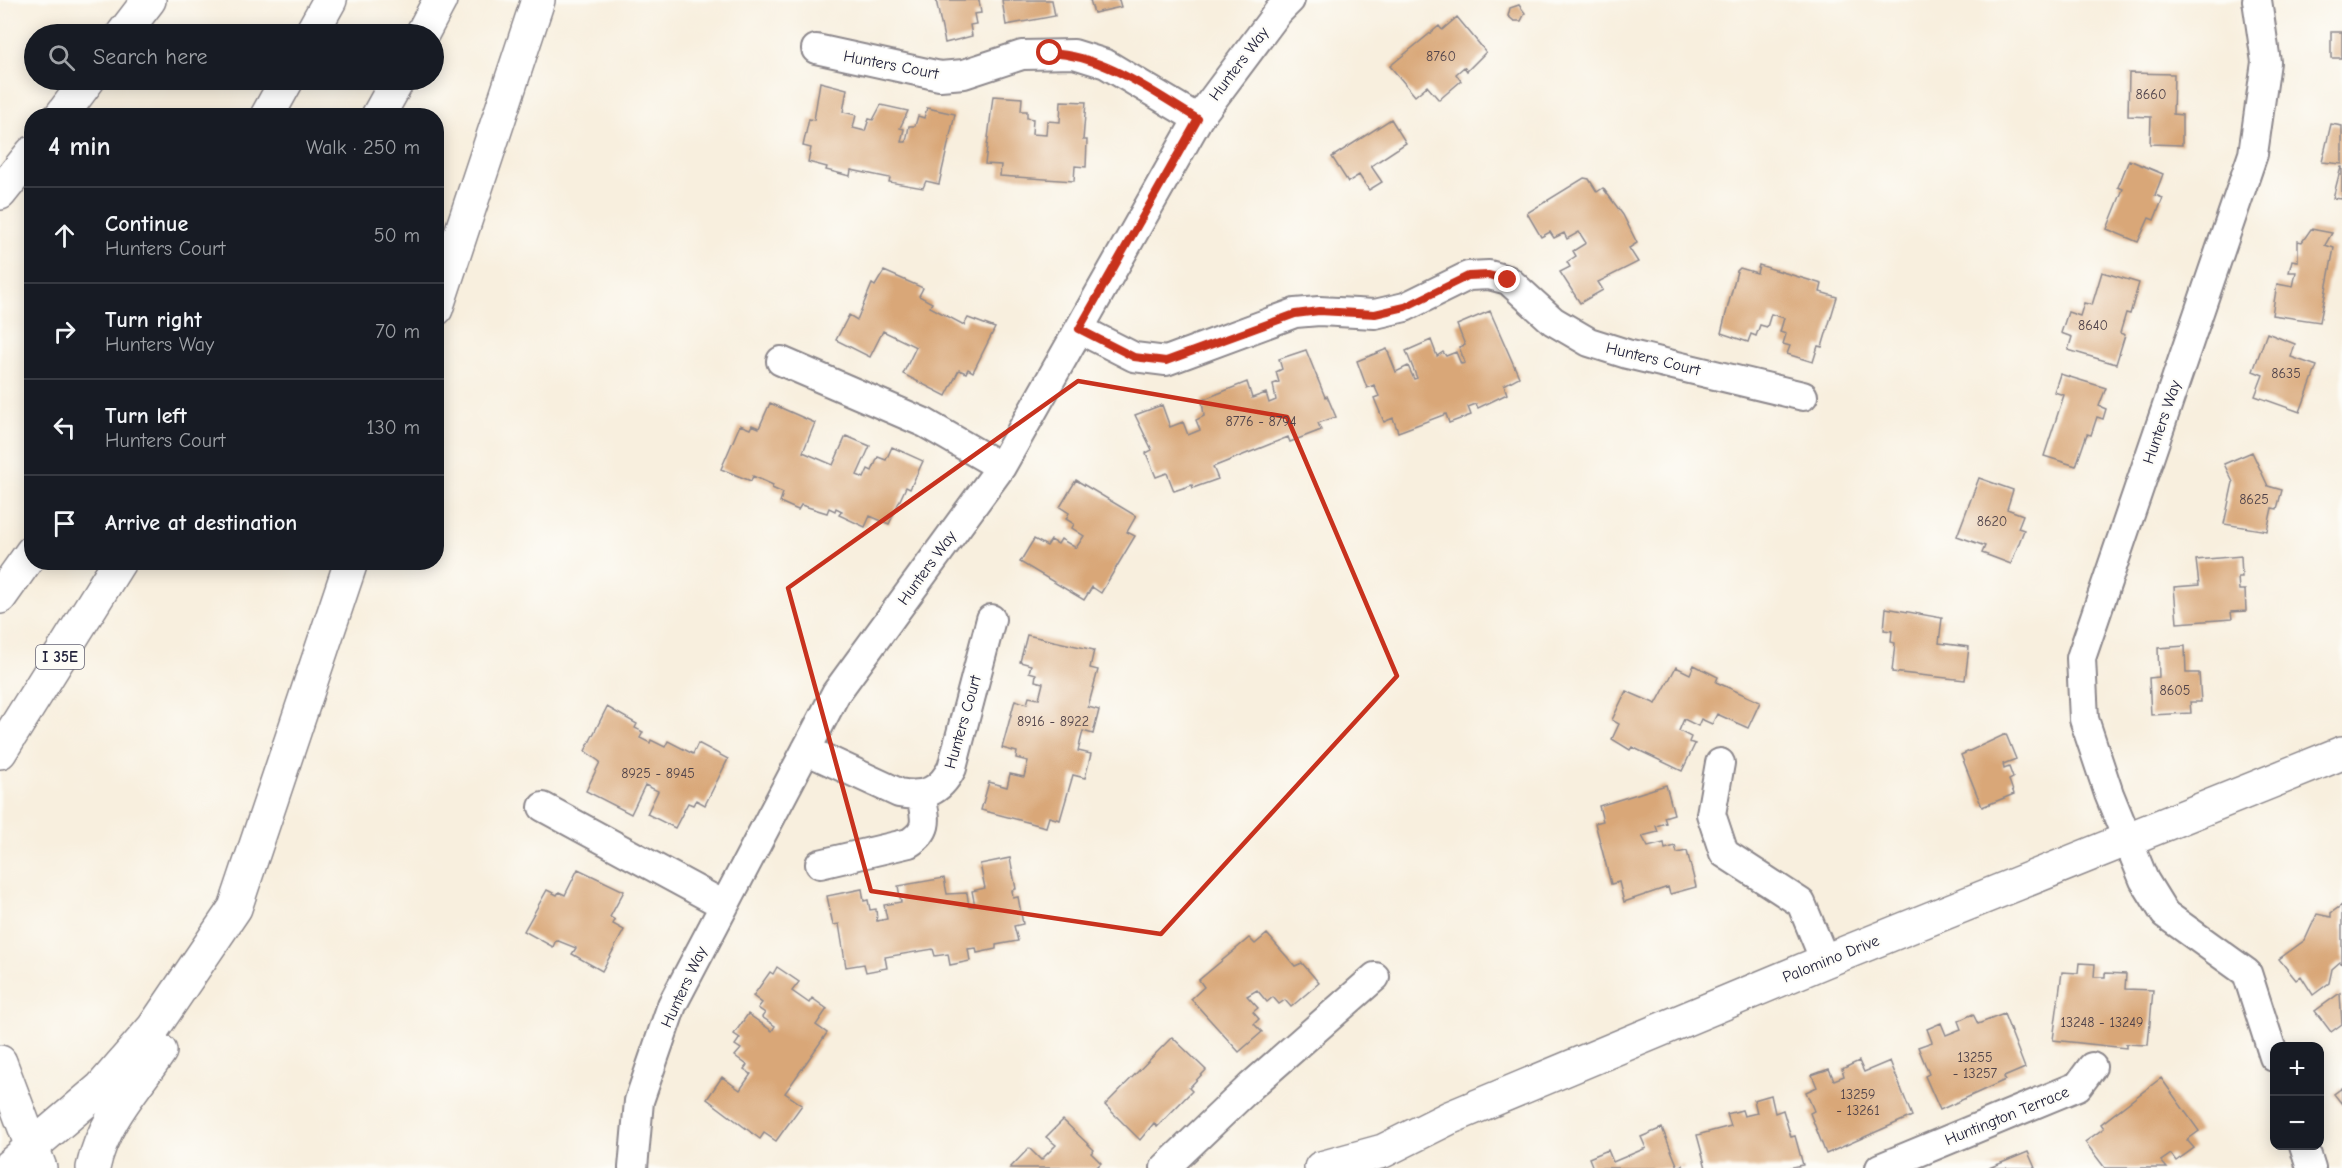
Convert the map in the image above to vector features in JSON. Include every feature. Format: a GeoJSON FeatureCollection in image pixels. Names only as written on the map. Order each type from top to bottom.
{"type":"FeatureCollection","features":[{"type":"Feature","properties":{"kind":"main road"},"geometry":{"type":"LineString","coordinates":[[131,24],[149,0]]}},
{"type":"Feature","properties":{"kind":"main road"},"geometry":{"type":"LineString","coordinates":[[317,24],[330,0]]}},
{"type":"Feature","properties":{"kind":"main road"},"geometry":{"type":"LineString","coordinates":[[427,24],[440,0]]}},
{"type":"Feature","properties":{"kind":"main road"},"geometry":{"type":"LineString","coordinates":[[444,285],[538,0]]}},
{"type":"Feature","properties":{"kind":"main road"},"geometry":{"type":"LineString","coordinates":[[67,108],[80,90]]}},
{"type":"Feature","properties":{"kind":"main road"},"geometry":{"type":"LineString","coordinates":[[271,108],[281,90]]}},
{"type":"Feature","properties":{"kind":"main road"},"geometry":{"type":"LineString","coordinates":[[382,108],[392,90]]}},
{"type":"Feature","properties":{"kind":"main road"},"geometry":{"type":"LineString","coordinates":[[0,192],[24,163]]}},
{"type":"Feature","properties":{"kind":"main road"},"geometry":{"type":"LineString","coordinates":[[0,597],[24,563]]}},
{"type":"Feature","properties":{"kind":"main road","name":"I 35E"},"geometry":{"type":"LineString","coordinates":[[0,752],[114,570]]}},
{"type":"Feature","properties":{"kind":"main road"},"geometry":{"type":"LineString","coordinates":[[7,1168],[36,1157],[154,1027],[221,932],[235,908],[348,570]]}},
{"type":"Feature","properties":{"kind":"main road","name":"Palomino Drive"},"geometry":{"type":"LineString","coordinates":[[1321,1168],[1383,1151],[1449,1118],[1825,962],[2342,753]]}},
{"type":"Feature","properties":{"kind":"main road"},"geometry":{"type":"LineString","coordinates":[[93,1168],[97,1150],[125,1096],[201,991],[221,932]]}},
{"type":"Feature","properties":{"kind":"main road"},"geometry":{"type":"LineString","coordinates":[[0,1062],[36,1157]]}},
{"type":"Feature","properties":{"kind":"street","name":"Hunters Way"},"geometry":{"type":"LineString","coordinates":[[633,1168],[639,1101],[672,1005],[836,693],[1001,467],[1198,119],[1278,12],[1290,0]]}},
{"type":"Feature","properties":{"kind":"street","name":"Hunters Way"},"geometry":{"type":"LineString","coordinates":[[2257,0],[2266,62],[2253,154],[2081,658],[2084,719],[2126,839],[2144,880],[2165,914],[2247,973],[2270,1045]]}},
{"type":"Feature","properties":{"kind":"street","name":"Hunters Court"},"geometry":{"type":"LineString","coordinates":[[816,49],[940,76],[964,74],[1022,55],[1074,54],[1106,64],[1198,119]]}},
{"type":"Feature","properties":{"kind":"street","name":"Hunters Court"},"geometry":{"type":"LineString","coordinates":[[1079,329],[1134,357],[1166,361],[1295,314],[1319,311],[1375,314],[1405,307],[1468,276],[1489,275],[1508,280],[1553,321],[1589,342],[1627,354],[1803,396]]}},
{"type":"Feature","properties":{"kind":"street"},"geometry":{"type":"LineString","coordinates":[[782,361],[925,423],[1001,467]]}},
{"type":"Feature","properties":{"kind":"street","name":"Hunters Court"},"geometry":{"type":"LineString","coordinates":[[921,795],[931,793],[944,783],[952,768],[991,619]]}},
{"type":"Feature","properties":{"kind":"street"},"geometry":{"type":"LineString","coordinates":[[806,750],[899,793],[921,795],[926,822],[921,835],[909,843],[820,864]]}},
{"type":"Feature","properties":{"kind":"street"},"geometry":{"type":"LineString","coordinates":[[1720,763],[1711,814],[1725,853],[1801,903],[1825,962]]}},
{"type":"Feature","properties":{"kind":"street"},"geometry":{"type":"LineString","coordinates":[[543,807],[724,905]]}},
{"type":"Feature","properties":{"kind":"street"},"geometry":{"type":"LineString","coordinates":[[1166,1168],[1251,1086],[1375,977]]}},
{"type":"Feature","properties":{"kind":"street","name":"Huntington Terrace"},"geometry":{"type":"LineString","coordinates":[[1880,1168],[2078,1086],[2092,1067]]}},
{"type":"Feature","properties":{"kind":"street"},"geometry":{"type":"LineString","coordinates":[[2305,1150],[2311,1168]]}},
{"type":"Feature","properties":{"kind":"highlighted area"},"geometry":{"type":"Polygon","coordinates":[[[1078,381],[1287,417],[1397,676],[1161,934],[871,891],[788,588],[1078,381]]]}},
{"type":"Feature","properties":{"kind":"building"},"geometry":{"type":"Polygon","coordinates":[[[936,0],[979,0],[981,13],[974,14],[976,24],[970,25],[972,36],[945,43],[936,0]]]}},
{"type":"Feature","properties":{"kind":"building"},"geometry":{"type":"Polygon","coordinates":[[[1002,0],[1052,0],[1055,16],[1006,25],[1002,0]]]}},
{"type":"Feature","properties":{"kind":"building"},"geometry":{"type":"Polygon","coordinates":[[[1090,0],[1119,0],[1121,7],[1094,13],[1090,0]]]}},
{"type":"Feature","properties":{"kind":"building"},"geometry":{"type":"Polygon","coordinates":[[[1519,5],[1525,13],[1521,21],[1514,21],[1508,16],[1510,8],[1519,5]]]}},
{"type":"Feature","properties":{"kind":"building"},"geometry":{"type":"Polygon","coordinates":[[[1457,17],[1486,52],[1467,71],[1464,67],[1456,74],[1461,81],[1439,100],[1427,86],[1415,96],[1390,66],[1439,26],[1442,30],[1457,17]]]}},
{"type":"Feature","properties":{"kind":"building"},"geometry":{"type":"Polygon","coordinates":[[[2331,32],[2342,32],[2342,58],[2331,58],[2331,32]]]}},
{"type":"Feature","properties":{"kind":"building"},"geometry":{"type":"Polygon","coordinates":[[[2129,73],[2174,74],[2173,114],[2182,115],[2182,145],[2150,144],[2151,117],[2128,116],[2129,73]]]}},
{"type":"Feature","properties":{"kind":"building"},"geometry":{"type":"Polygon","coordinates":[[[820,82],[847,89],[843,112],[856,115],[853,128],[865,131],[869,119],[873,120],[881,105],[908,111],[900,128],[904,129],[901,142],[906,142],[909,126],[915,126],[918,116],[924,118],[927,108],[955,114],[939,184],[926,181],[923,188],[889,182],[890,178],[851,170],[850,176],[826,170],[827,167],[808,162],[811,148],[803,146],[809,119],[814,120],[820,82]]]}},
{"type":"Feature","properties":{"kind":"building"},"geometry":{"type":"Polygon","coordinates":[[[993,96],[1022,98],[1021,111],[1027,111],[1027,118],[1033,119],[1032,134],[1046,135],[1047,121],[1060,122],[1061,101],[1086,102],[1083,140],[1087,140],[1086,167],[1075,166],[1074,181],[1000,176],[1001,165],[985,164],[993,96]]]}},
{"type":"Feature","properties":{"kind":"building"},"geometry":{"type":"Polygon","coordinates":[[[1391,119],[1406,143],[1371,166],[1382,182],[1369,190],[1359,175],[1348,182],[1332,157],[1391,119]]]}},
{"type":"Feature","properties":{"kind":"building"},"geometry":{"type":"Polygon","coordinates":[[[2331,124],[2342,126],[2342,164],[2322,162],[2331,124]]]}},
{"type":"Feature","properties":{"kind":"building"},"geometry":{"type":"Polygon","coordinates":[[[2129,160],[2163,174],[2155,195],[2163,198],[2154,220],[2149,218],[2138,242],[2107,229],[2123,189],[2118,187],[2129,160]]]}},
{"type":"Feature","properties":{"kind":"building"},"geometry":{"type":"Polygon","coordinates":[[[2341,167],[2342,199],[2333,198],[2341,167]]]}},
{"type":"Feature","properties":{"kind":"building"},"geometry":{"type":"Polygon","coordinates":[[[1584,178],[1589,179],[1597,192],[1603,188],[1623,215],[1637,243],[1629,248],[1638,262],[1598,282],[1603,290],[1580,303],[1560,272],[1570,267],[1567,262],[1576,256],[1573,251],[1586,243],[1579,232],[1567,239],[1564,233],[1554,238],[1550,232],[1541,237],[1527,213],[1584,178]]]}},
{"type":"Feature","properties":{"kind":"building"},"geometry":{"type":"Polygon","coordinates":[[[2311,229],[2332,233],[2325,245],[2334,248],[2320,322],[2272,315],[2277,284],[2293,287],[2296,272],[2289,272],[2292,260],[2298,261],[2298,241],[2302,242],[2311,229]]]}},
{"type":"Feature","properties":{"kind":"building"},"geometry":{"type":"Polygon","coordinates":[[[1759,265],[1822,284],[1820,292],[1837,297],[1822,347],[1818,346],[1813,362],[1787,354],[1790,346],[1783,344],[1786,334],[1780,332],[1784,318],[1771,314],[1767,327],[1760,325],[1756,336],[1751,334],[1748,342],[1721,333],[1737,271],[1740,268],[1757,273],[1759,265]]]}},
{"type":"Feature","properties":{"kind":"building"},"geometry":{"type":"Polygon","coordinates":[[[884,271],[923,288],[919,296],[932,303],[930,307],[964,325],[968,318],[995,328],[973,372],[968,369],[966,373],[959,370],[946,396],[903,374],[916,347],[883,331],[870,357],[836,340],[849,315],[857,320],[872,284],[875,286],[884,271]]]}},
{"type":"Feature","properties":{"kind":"building"},"geometry":{"type":"Polygon","coordinates":[[[2102,272],[2139,283],[2130,314],[2126,313],[2120,333],[2125,335],[2116,364],[2068,350],[2072,337],[2061,333],[2068,312],[2080,316],[2084,303],[2092,305],[2102,272]]]}},
{"type":"Feature","properties":{"kind":"building"},"geometry":{"type":"Polygon","coordinates":[[[1490,311],[1519,377],[1504,385],[1507,394],[1478,408],[1476,404],[1468,407],[1471,415],[1449,423],[1446,414],[1398,432],[1393,418],[1384,422],[1374,398],[1379,396],[1374,385],[1367,388],[1357,361],[1387,349],[1396,372],[1408,366],[1414,379],[1417,378],[1406,351],[1431,340],[1437,356],[1443,352],[1446,356],[1456,352],[1461,364],[1465,363],[1459,347],[1465,345],[1457,325],[1490,311]]]}},
{"type":"Feature","properties":{"kind":"building"},"geometry":{"type":"Polygon","coordinates":[[[2267,333],[2295,344],[2291,357],[2317,366],[2300,412],[2255,396],[2263,375],[2253,371],[2267,333]]]}},
{"type":"Feature","properties":{"kind":"building"},"geometry":{"type":"Polygon","coordinates":[[[1306,350],[1325,397],[1327,396],[1336,417],[1318,423],[1321,430],[1290,442],[1288,437],[1213,467],[1218,479],[1193,488],[1192,485],[1174,491],[1167,473],[1156,477],[1146,453],[1152,450],[1135,415],[1162,405],[1170,427],[1183,422],[1188,435],[1200,430],[1196,420],[1204,416],[1202,400],[1247,382],[1252,398],[1266,393],[1269,403],[1276,400],[1273,384],[1279,382],[1276,372],[1282,369],[1279,359],[1306,350]]]}},
{"type":"Feature","properties":{"kind":"building"},"geometry":{"type":"Polygon","coordinates":[[[2060,374],[2106,388],[2099,406],[2106,409],[2103,419],[2097,417],[2091,435],[2087,434],[2076,466],[2044,456],[2064,395],[2054,392],[2060,374]]]}},
{"type":"Feature","properties":{"kind":"building"},"geometry":{"type":"Polygon","coordinates":[[[770,403],[815,423],[803,452],[833,465],[846,436],[870,446],[857,475],[864,478],[868,469],[872,471],[878,457],[886,460],[892,447],[923,461],[910,489],[906,487],[889,524],[870,516],[865,527],[839,515],[842,511],[836,508],[835,511],[829,508],[827,513],[801,505],[798,510],[780,502],[783,493],[772,488],[773,485],[753,476],[751,481],[721,469],[740,425],[750,429],[752,425],[759,428],[770,403]]]}},
{"type":"Feature","properties":{"kind":"building"},"geometry":{"type":"Polygon","coordinates":[[[2252,452],[2268,486],[2282,490],[2277,509],[2272,508],[2267,531],[2224,524],[2233,482],[2224,464],[2252,452]]]}},
{"type":"Feature","properties":{"kind":"building"},"geometry":{"type":"Polygon","coordinates":[[[1979,478],[2013,490],[2007,509],[2023,515],[2018,528],[2024,530],[2011,564],[1982,553],[1985,546],[1957,536],[1979,478]]]}},
{"type":"Feature","properties":{"kind":"building"},"geometry":{"type":"Polygon","coordinates":[[[1076,480],[1136,516],[1127,532],[1135,536],[1101,593],[1092,587],[1084,600],[1020,562],[1034,539],[1047,546],[1051,540],[1058,544],[1061,539],[1076,548],[1084,536],[1072,528],[1074,524],[1066,519],[1069,513],[1060,507],[1076,480]]]}},
{"type":"Feature","properties":{"kind":"building"},"geometry":{"type":"Polygon","coordinates":[[[2241,556],[2242,577],[2238,577],[2239,590],[2245,590],[2246,611],[2231,612],[2232,619],[2177,623],[2174,587],[2199,585],[2196,560],[2241,556]]]}},
{"type":"Feature","properties":{"kind":"building"},"geometry":{"type":"Polygon","coordinates":[[[1886,608],[1942,618],[1939,643],[1969,647],[1965,680],[1892,672],[1895,643],[1891,642],[1892,631],[1884,630],[1886,608]]]}},
{"type":"Feature","properties":{"kind":"building"},"geometry":{"type":"Polygon","coordinates":[[[1027,635],[1094,650],[1090,668],[1098,670],[1088,707],[1099,710],[1093,734],[1083,731],[1078,751],[1091,754],[1085,778],[1073,775],[1060,820],[1049,817],[1046,827],[981,810],[989,782],[1007,787],[1010,774],[1024,777],[1028,761],[1016,758],[1017,752],[1002,748],[1015,700],[1027,704],[1029,697],[1039,699],[1043,683],[1035,681],[1036,674],[1029,672],[1031,665],[1020,662],[1027,635]]]}},
{"type":"Feature","properties":{"kind":"building"},"geometry":{"type":"Polygon","coordinates":[[[2185,646],[2186,673],[2199,673],[2201,702],[2190,702],[2191,713],[2151,715],[2149,678],[2159,677],[2158,648],[2185,646]]]}},
{"type":"Feature","properties":{"kind":"building"},"geometry":{"type":"Polygon","coordinates":[[[1694,665],[1718,677],[1716,682],[1760,702],[1748,728],[1717,714],[1712,724],[1701,719],[1698,726],[1684,719],[1679,731],[1691,737],[1689,742],[1695,744],[1682,771],[1632,747],[1630,750],[1612,739],[1619,724],[1612,720],[1626,691],[1656,704],[1676,667],[1690,674],[1694,665]]]}},
{"type":"Feature","properties":{"kind":"building"},"geometry":{"type":"Polygon","coordinates":[[[607,707],[637,724],[635,728],[643,732],[640,738],[650,743],[651,740],[665,747],[668,741],[693,754],[698,743],[728,759],[705,805],[696,800],[693,805],[688,803],[675,828],[647,814],[658,791],[645,785],[631,814],[586,791],[600,762],[585,751],[607,707]]]}},
{"type":"Feature","properties":{"kind":"building"},"geometry":{"type":"Polygon","coordinates":[[[2006,734],[2016,759],[2003,764],[2004,769],[2009,767],[2013,778],[2009,780],[2014,794],[1982,807],[1961,755],[2006,734]]]}},
{"type":"Feature","properties":{"kind":"building"},"geometry":{"type":"Polygon","coordinates":[[[1666,785],[1674,814],[1664,817],[1666,823],[1656,826],[1658,832],[1642,836],[1648,847],[1664,843],[1665,849],[1675,846],[1677,853],[1687,851],[1696,887],[1670,894],[1668,887],[1624,902],[1619,882],[1611,884],[1595,823],[1603,821],[1599,806],[1666,785]]]}},
{"type":"Feature","properties":{"kind":"building"},"geometry":{"type":"Polygon","coordinates":[[[1010,858],[1016,889],[1012,890],[1013,898],[1018,897],[1023,924],[1014,926],[1018,941],[996,945],[996,949],[977,953],[976,948],[968,949],[970,961],[950,965],[948,954],[935,956],[933,949],[885,957],[887,968],[866,972],[864,964],[846,967],[839,924],[833,925],[827,896],[862,889],[864,901],[868,900],[870,910],[876,909],[877,921],[887,919],[884,905],[901,902],[898,886],[944,878],[947,894],[967,893],[969,907],[975,906],[972,891],[985,888],[980,864],[1010,858]]]}},
{"type":"Feature","properties":{"kind":"building"},"geometry":{"type":"Polygon","coordinates":[[[578,869],[624,891],[610,917],[615,920],[613,924],[624,930],[602,971],[572,954],[576,948],[556,940],[553,947],[524,931],[547,890],[557,895],[559,892],[565,895],[578,869]]]}},
{"type":"Feature","properties":{"kind":"building"},"geometry":{"type":"Polygon","coordinates":[[[2342,905],[2342,964],[2340,962],[2332,969],[2329,983],[2313,995],[2301,976],[2296,980],[2279,959],[2305,940],[2317,914],[2331,917],[2331,913],[2342,905]]]}},
{"type":"Feature","properties":{"kind":"building"},"geometry":{"type":"Polygon","coordinates":[[[1267,934],[1295,966],[1302,963],[1319,983],[1291,1007],[1285,1000],[1279,1004],[1273,997],[1267,1002],[1257,990],[1247,996],[1258,1008],[1253,1012],[1259,1019],[1254,1024],[1262,1032],[1239,1052],[1191,999],[1204,987],[1199,980],[1249,938],[1255,944],[1267,934]]]}},
{"type":"Feature","properties":{"kind":"building"},"geometry":{"type":"Polygon","coordinates":[[[2079,963],[2095,964],[2094,977],[2105,977],[2105,973],[2126,974],[2125,989],[2153,990],[2148,1045],[2126,1044],[2126,1048],[2053,1040],[2062,972],[2078,973],[2079,963]]]}},
{"type":"Feature","properties":{"kind":"building"},"geometry":{"type":"Polygon","coordinates":[[[777,967],[799,982],[792,991],[809,1003],[812,998],[827,1009],[816,1025],[827,1033],[785,1093],[802,1105],[776,1141],[764,1133],[760,1139],[707,1099],[722,1077],[740,1090],[751,1074],[744,1069],[747,1065],[735,1056],[741,1049],[735,1045],[740,1038],[734,1034],[748,1014],[772,1031],[775,1026],[762,1017],[765,1013],[758,1008],[762,1003],[753,996],[770,972],[773,974],[777,967]]]}},
{"type":"Feature","properties":{"kind":"building"},"geometry":{"type":"Polygon","coordinates":[[[2340,993],[2342,1024],[2331,1032],[2315,1011],[2340,993]]]}},
{"type":"Feature","properties":{"kind":"building"},"geometry":{"type":"Polygon","coordinates":[[[1973,1014],[1978,1024],[2004,1014],[2025,1068],[2004,1077],[2005,1080],[1940,1110],[1925,1076],[1929,1074],[1918,1047],[1932,1042],[1927,1029],[1941,1023],[1946,1035],[1961,1029],[1958,1021],[1973,1014]]]}},
{"type":"Feature","properties":{"kind":"building"},"geometry":{"type":"Polygon","coordinates":[[[1172,1037],[1206,1070],[1189,1088],[1192,1091],[1157,1127],[1154,1123],[1140,1140],[1105,1105],[1172,1037]]]}},
{"type":"Feature","properties":{"kind":"building"},"geometry":{"type":"Polygon","coordinates":[[[1859,1061],[1864,1072],[1890,1061],[1912,1116],[1826,1154],[1810,1113],[1814,1111],[1806,1092],[1817,1087],[1812,1075],[1829,1069],[1834,1080],[1844,1076],[1842,1069],[1859,1061]]]}},
{"type":"Feature","properties":{"kind":"building"},"geometry":{"type":"Polygon","coordinates":[[[2161,1078],[2199,1131],[2187,1140],[2194,1148],[2176,1161],[2171,1154],[2161,1161],[2167,1168],[2105,1168],[2085,1142],[2104,1128],[2101,1124],[2161,1078]]]}},
{"type":"Feature","properties":{"kind":"building"},"geometry":{"type":"Polygon","coordinates":[[[2342,1088],[2342,1104],[2334,1094],[2342,1088]]]}},
{"type":"Feature","properties":{"kind":"building"},"geometry":{"type":"Polygon","coordinates":[[[1771,1095],[1775,1113],[1783,1110],[1791,1137],[1795,1136],[1803,1165],[1788,1168],[1706,1168],[1697,1135],[1731,1126],[1727,1114],[1742,1110],[1744,1116],[1757,1113],[1754,1100],[1771,1095]]]}},
{"type":"Feature","properties":{"kind":"building"},"geometry":{"type":"Polygon","coordinates":[[[1063,1120],[1094,1150],[1091,1153],[1101,1163],[1096,1168],[1010,1168],[1029,1148],[1041,1160],[1056,1145],[1046,1137],[1063,1120]]]}},
{"type":"Feature","properties":{"kind":"building"},"geometry":{"type":"Polygon","coordinates":[[[1662,1128],[1678,1167],[1683,1165],[1684,1168],[1593,1168],[1589,1158],[1608,1150],[1613,1162],[1646,1148],[1641,1137],[1662,1128]]]}},
{"type":"Feature","properties":{"kind":"building"},"geometry":{"type":"Polygon","coordinates":[[[2028,1152],[2035,1168],[1989,1168],[2028,1152]]]}},
{"type":"Feature","properties":{"kind":"route"},"geometry":{"type":"LineString","coordinates":[[1050,53],[1074,54],[1106,64],[1198,119],[1079,329],[1134,357],[1166,361],[1295,314],[1319,311],[1375,314],[1405,307],[1468,276],[1489,275],[1508,280]]}}]}
